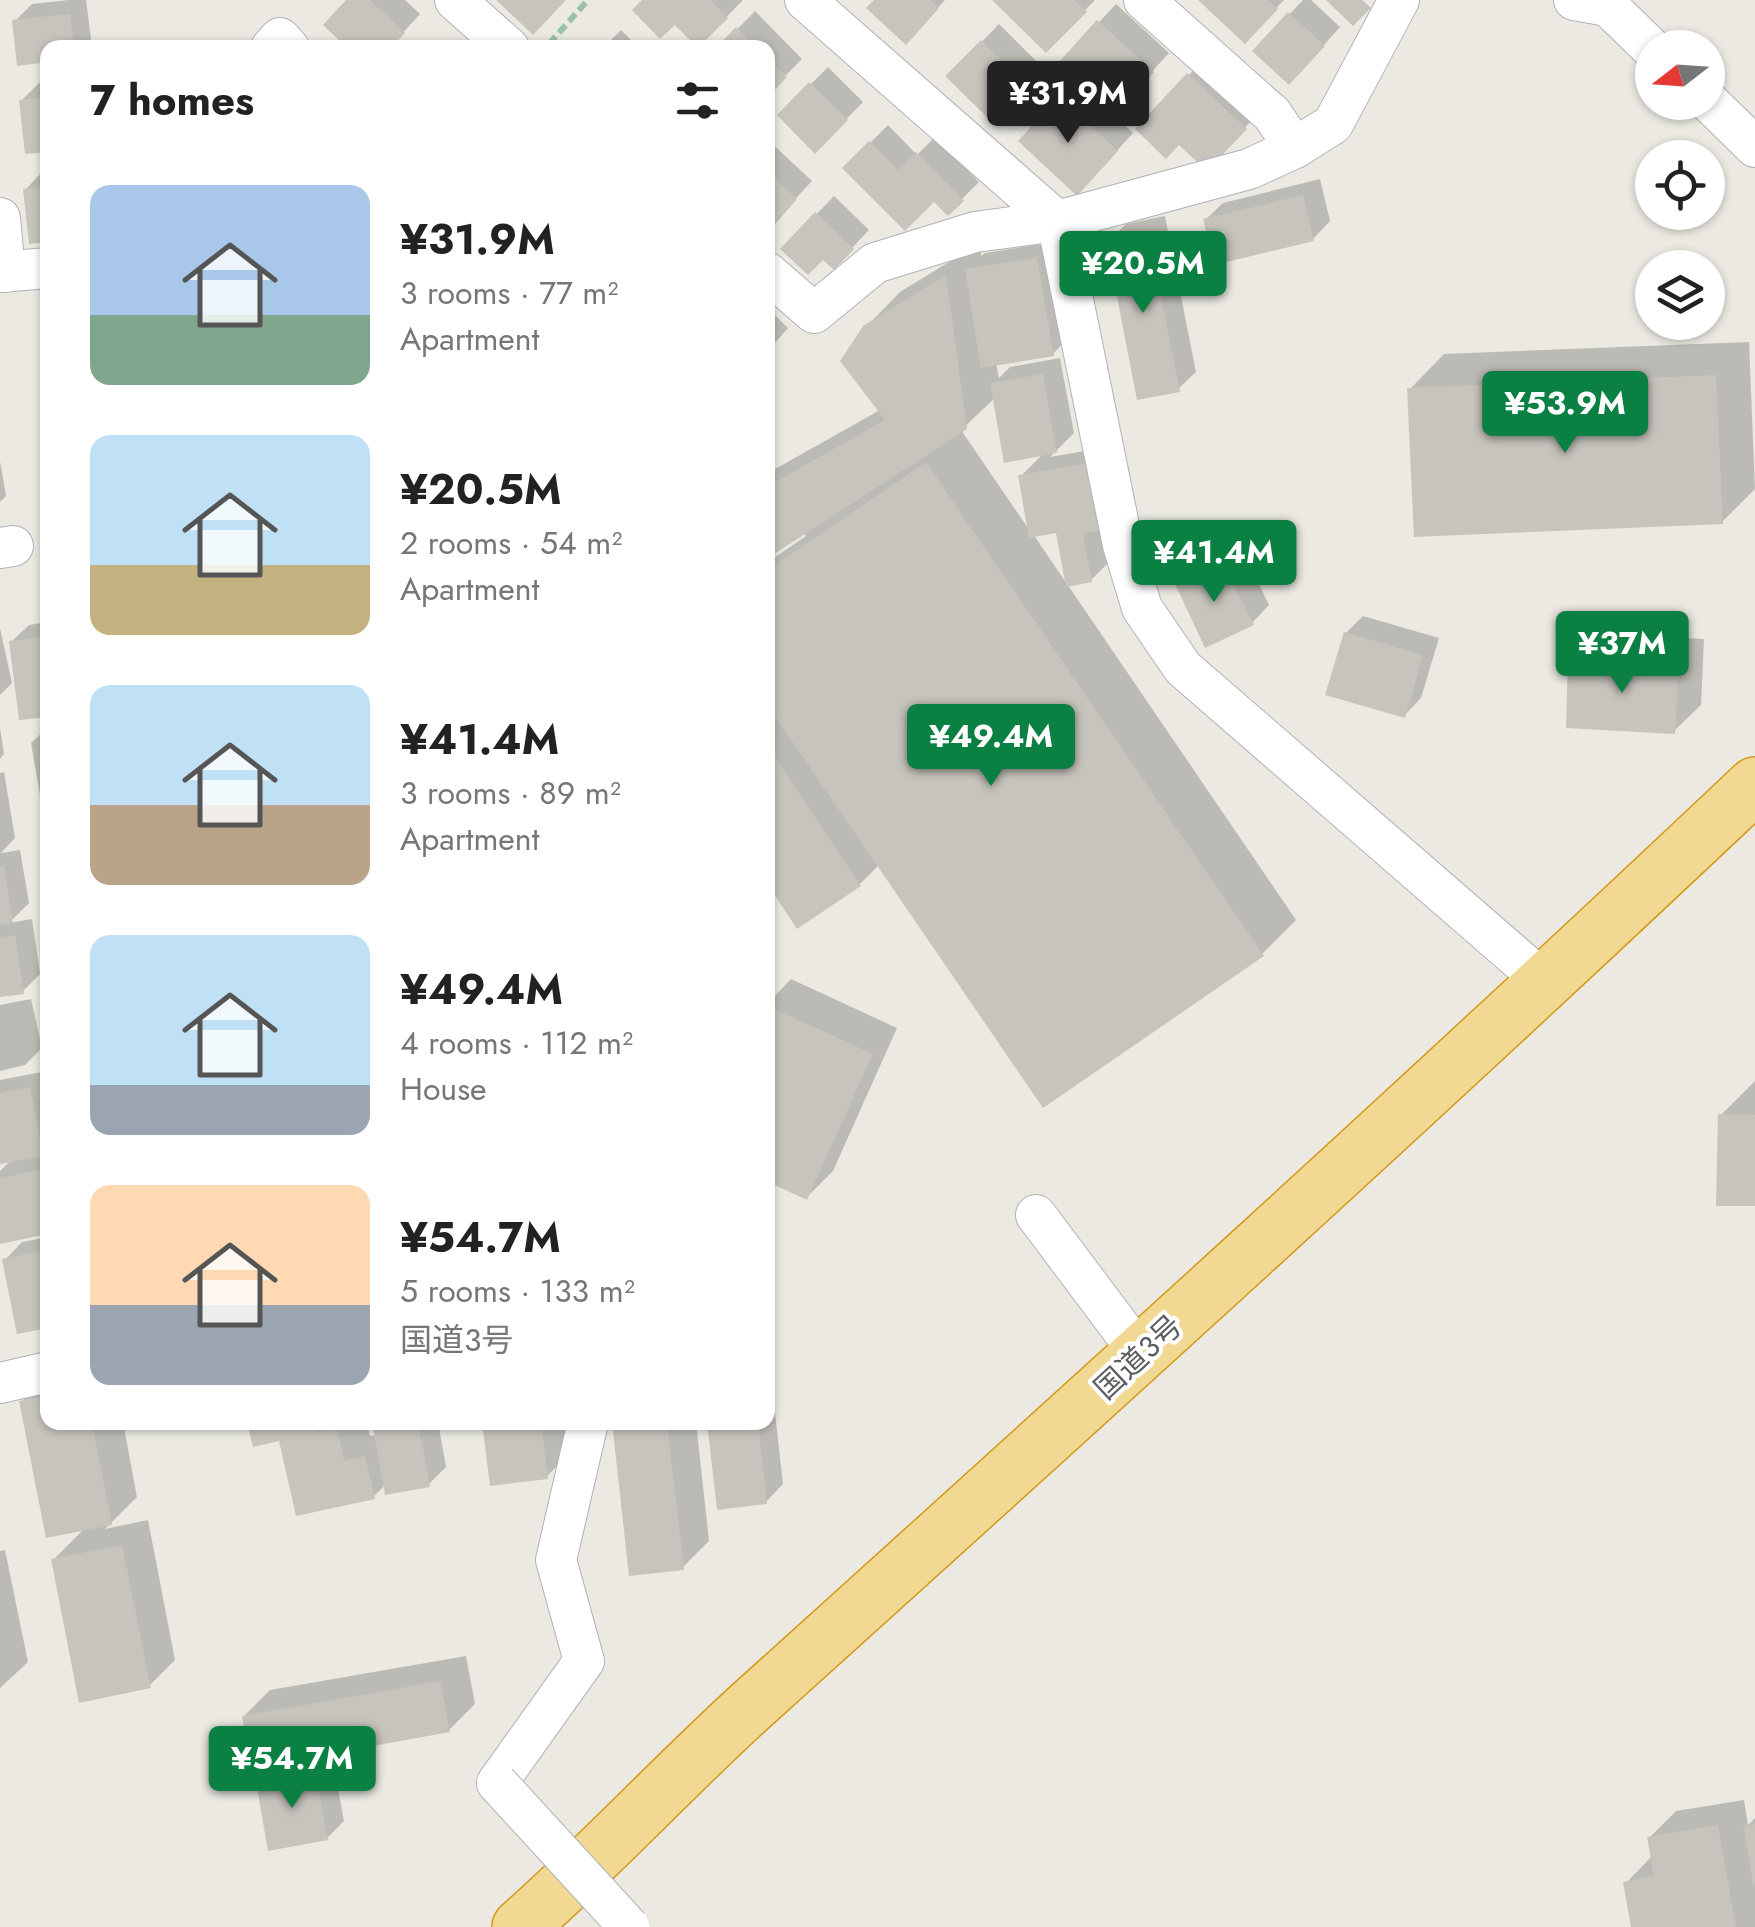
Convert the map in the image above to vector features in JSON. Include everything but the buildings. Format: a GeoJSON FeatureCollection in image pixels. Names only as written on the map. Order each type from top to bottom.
{"type":"FeatureCollection","features":[{"type":"Feature","properties":{"kind":"highway","name":"国道3号"},"geometry":{"type":"LineString","coordinates":[[520,1927],[747,1710],[1141,1355],[1755,785]]}},
{"type":"Feature","properties":{"kind":"street"},"geometry":{"type":"LineString","coordinates":[[455,0],[500,40]]}},
{"type":"Feature","properties":{"kind":"street"},"geometry":{"type":"LineString","coordinates":[[804,0],[1057,222],[1123,545],[1142,608],[1182,668],[1546,983]]}},
{"type":"Feature","properties":{"kind":"street"},"geometry":{"type":"LineString","coordinates":[[1144,0],[1272,114],[1295,148]]}},
{"type":"Feature","properties":{"kind":"street"},"geometry":{"type":"LineString","coordinates":[[775,278],[814,314],[875,263],[975,232],[1057,222],[1249,169],[1334,124],[1399,0]]}},
{"type":"Feature","properties":{"kind":"street"},"geometry":{"type":"LineString","coordinates":[[1574,0],[1608,6],[1635,32]]}},
{"type":"Feature","properties":{"kind":"street"},"geometry":{"type":"LineString","coordinates":[[1725,118],[1755,147]]}},
{"type":"Feature","properties":{"kind":"street"},"geometry":{"type":"LineString","coordinates":[[0,218],[3,272],[40,269]]}},
{"type":"Feature","properties":{"kind":"street"},"geometry":{"type":"LineString","coordinates":[[1036,1215],[1141,1355]]}},
{"type":"Feature","properties":{"kind":"street"},"geometry":{"type":"LineString","coordinates":[[0,1384],[40,1374]]}},
{"type":"Feature","properties":{"kind":"street"},"geometry":{"type":"LineString","coordinates":[[586,1430],[556,1560],[584,1661],[497,1783],[628,1927]]}},
{"type":"Feature","properties":{"kind":"path"},"geometry":{"type":"LineString","coordinates":[[553,40],[588,0]]}}]}
